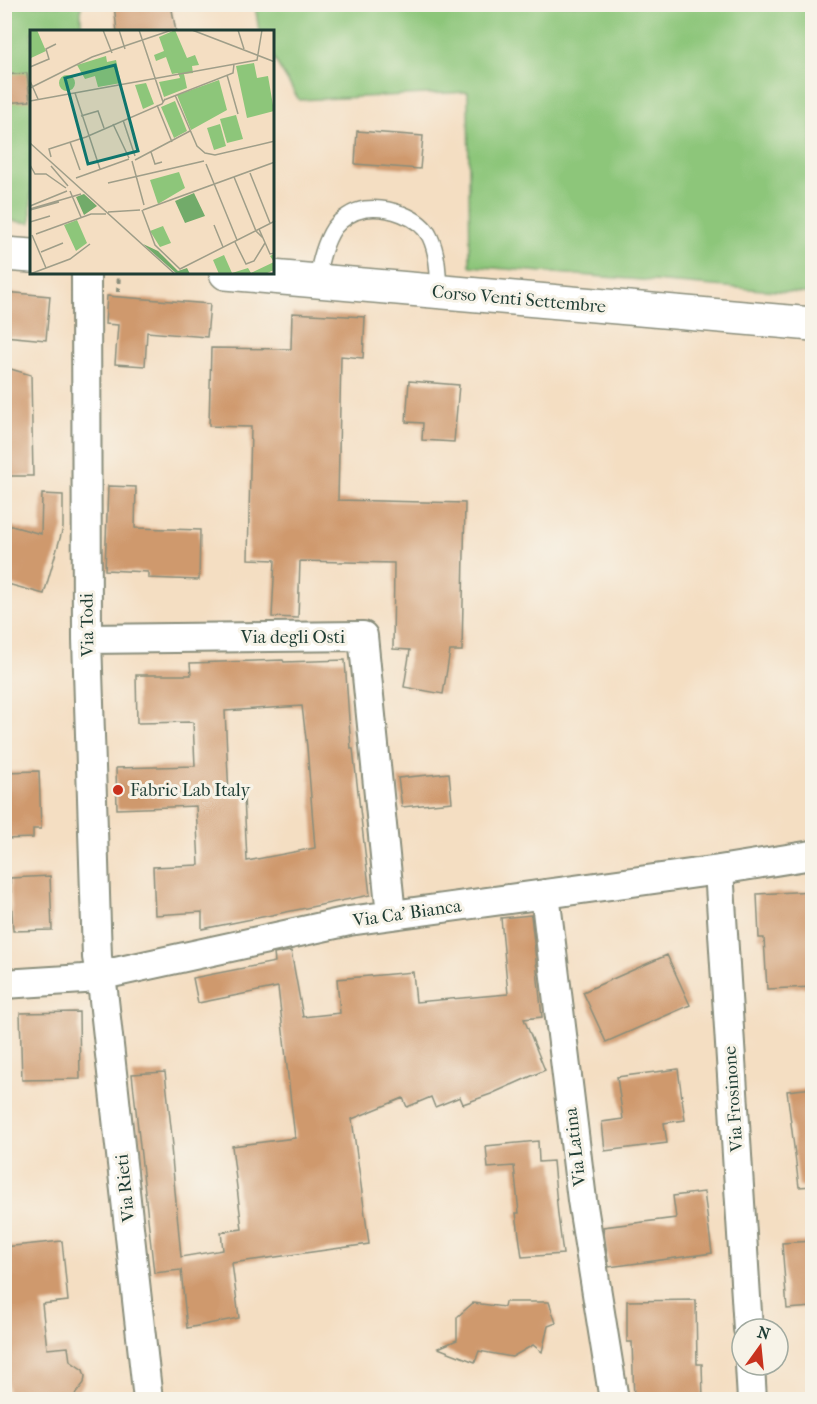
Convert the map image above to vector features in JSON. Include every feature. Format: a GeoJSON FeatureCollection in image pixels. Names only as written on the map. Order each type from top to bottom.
{"type":"FeatureCollection","features":[{"type":"Feature","properties":{"kind":"street"},"geometry":{"type":"LineString","coordinates":[[4,254],[30,256]]}},
{"type":"Feature","properties":{"kind":"street","name":"Via Todi"},"geometry":{"type":"LineString","coordinates":[[86,274],[87,639],[97,951],[100,976]]}},
{"type":"Feature","properties":{"kind":"street","name":"Corso Venti Settembre"},"geometry":{"type":"LineString","coordinates":[[237,274],[813,324]]}},
{"type":"Feature","properties":{"kind":"street","name":"Via degli Osti"},"geometry":{"type":"LineString","coordinates":[[87,639],[363,636],[391,915]]}},
{"type":"Feature","properties":{"kind":"street","name":"Via Ca' Bianca"},"geometry":{"type":"LineString","coordinates":[[4,984],[75,981],[315,928],[391,915],[813,855]]}},
{"type":"Feature","properties":{"kind":"street","name":"Via Frosinone"},"geometry":{"type":"LineString","coordinates":[[719,870],[747,1317]]}},
{"type":"Feature","properties":{"kind":"street","name":"Via Latina"},"geometry":{"type":"LineString","coordinates":[[545,894],[582,1200],[615,1400]]}},
{"type":"Feature","properties":{"kind":"street","name":"Via Rieti"},"geometry":{"type":"LineString","coordinates":[[100,976],[148,1400]]}},
{"type":"Feature","properties":{"kind":"street"},"geometry":{"type":"LineString","coordinates":[[751,1377],[752,1400]]}},
{"type":"Feature","properties":{"kind":"lane"},"geometry":{"type":"LineString","coordinates":[[316,281],[325,247],[333,230],[340,222],[347,216],[365,209],[386,210],[411,218],[429,234],[436,258],[439,292]]}},
{"type":"Feature","properties":{"kind":"path"},"geometry":{"type":"LineString","coordinates":[[118,292],[119,274]]}},
{"type":"Feature","properties":{"kind":"green space"},"geometry":{"type":"Polygon","coordinates":[[[5,5],[81,5],[81,30],[30,30],[30,223],[5,220],[5,5]]]}},
{"type":"Feature","properties":{"kind":"green space"},"geometry":{"type":"Polygon","coordinates":[[[255,5],[812,5],[812,294],[470,266],[468,92],[299,100],[274,59],[274,30],[259,30],[255,5]]]}},
{"type":"Feature","properties":{"kind":"building"},"geometry":{"type":"Polygon","coordinates":[[[114,4],[171,4],[176,30],[117,30],[114,4]]]}},
{"type":"Feature","properties":{"kind":"building"},"geometry":{"type":"Polygon","coordinates":[[[27,73],[30,101],[4,103],[4,75],[27,73]]]}},
{"type":"Feature","properties":{"kind":"building"},"geometry":{"type":"Polygon","coordinates":[[[357,131],[423,136],[420,169],[355,164],[357,131]]]}},
{"type":"Feature","properties":{"kind":"building"},"geometry":{"type":"Polygon","coordinates":[[[4,292],[50,296],[46,340],[4,336],[4,292]]]}},
{"type":"Feature","properties":{"kind":"building"},"geometry":{"type":"Polygon","coordinates":[[[107,296],[210,304],[207,337],[147,332],[145,366],[115,364],[118,325],[105,324],[107,296]]]}},
{"type":"Feature","properties":{"kind":"building"},"geometry":{"type":"Polygon","coordinates":[[[292,313],[365,317],[363,358],[341,356],[338,500],[465,503],[462,651],[450,651],[443,694],[404,687],[410,650],[393,649],[394,563],[300,561],[298,618],[272,617],[275,560],[248,559],[251,427],[209,426],[211,348],[291,349],[292,313]]]}},
{"type":"Feature","properties":{"kind":"building"},"geometry":{"type":"Polygon","coordinates":[[[4,367],[31,375],[33,476],[9,476],[4,367]]]}},
{"type":"Feature","properties":{"kind":"building"},"geometry":{"type":"Polygon","coordinates":[[[409,381],[459,385],[454,442],[422,440],[423,423],[406,422],[409,381]]]}},
{"type":"Feature","properties":{"kind":"building"},"geometry":{"type":"Polygon","coordinates":[[[108,486],[136,487],[135,528],[200,530],[199,580],[148,578],[148,572],[105,570],[108,486]]]}},
{"type":"Feature","properties":{"kind":"building"},"geometry":{"type":"Polygon","coordinates":[[[42,494],[63,495],[63,528],[44,594],[4,583],[4,524],[41,534],[42,494]]]}},
{"type":"Feature","properties":{"kind":"building"},"geometry":{"type":"Polygon","coordinates":[[[345,660],[351,749],[353,749],[370,895],[202,929],[202,912],[155,915],[153,867],[199,865],[196,806],[117,809],[116,768],[195,766],[193,722],[137,723],[136,675],[191,675],[190,663],[345,660]],[[302,706],[225,711],[229,797],[244,796],[247,861],[315,848],[302,706]]]}},
{"type":"Feature","properties":{"kind":"building"},"geometry":{"type":"Polygon","coordinates":[[[39,771],[41,829],[33,829],[33,838],[4,839],[4,772],[39,771]]]}},
{"type":"Feature","properties":{"kind":"building"},"geometry":{"type":"Polygon","coordinates":[[[449,773],[452,802],[402,807],[398,778],[449,773]]]}},
{"type":"Feature","properties":{"kind":"building"},"geometry":{"type":"Polygon","coordinates":[[[50,876],[52,930],[13,931],[10,878],[50,876]]]}},
{"type":"Feature","properties":{"kind":"building"},"geometry":{"type":"Polygon","coordinates":[[[813,891],[813,987],[767,989],[764,938],[759,938],[757,894],[813,891]]]}},
{"type":"Feature","properties":{"kind":"building"},"geometry":{"type":"Polygon","coordinates":[[[531,915],[542,1017],[524,1019],[545,1070],[463,1104],[460,1097],[435,1107],[431,1097],[407,1107],[403,1098],[352,1119],[369,1244],[232,1263],[239,1318],[187,1328],[181,1270],[154,1273],[132,1074],[165,1072],[181,1257],[223,1250],[221,1232],[242,1229],[232,1146],[295,1138],[278,987],[198,1003],[193,978],[275,962],[274,954],[291,951],[303,1017],[340,1013],[337,979],[413,972],[416,1002],[508,994],[501,918],[531,915]]]}},
{"type":"Feature","properties":{"kind":"building"},"geometry":{"type":"Polygon","coordinates":[[[667,955],[690,1005],[606,1042],[583,992],[667,955]]]}},
{"type":"Feature","properties":{"kind":"building"},"geometry":{"type":"Polygon","coordinates":[[[79,1012],[80,1079],[22,1080],[20,1013],[79,1012]]]}},
{"type":"Feature","properties":{"kind":"building"},"geometry":{"type":"Polygon","coordinates":[[[678,1069],[685,1120],[664,1123],[667,1143],[605,1151],[602,1122],[623,1119],[617,1077],[678,1069]]]}},
{"type":"Feature","properties":{"kind":"building"},"geometry":{"type":"Polygon","coordinates":[[[813,1088],[813,1186],[799,1187],[787,1091],[813,1088]]]}},
{"type":"Feature","properties":{"kind":"building"},"geometry":{"type":"Polygon","coordinates":[[[538,1141],[539,1162],[553,1161],[563,1254],[522,1257],[516,1213],[519,1213],[514,1166],[488,1168],[486,1146],[538,1141]]]}},
{"type":"Feature","properties":{"kind":"building"},"geometry":{"type":"Polygon","coordinates":[[[704,1192],[712,1253],[609,1267],[603,1227],[676,1218],[673,1196],[704,1192]]]}},
{"type":"Feature","properties":{"kind":"building"},"geometry":{"type":"Polygon","coordinates":[[[62,1241],[68,1301],[42,1304],[47,1349],[68,1347],[70,1361],[83,1370],[84,1383],[71,1400],[9,1400],[4,1358],[4,1247],[62,1241]]]}},
{"type":"Feature","properties":{"kind":"building"},"geometry":{"type":"Polygon","coordinates":[[[813,1241],[813,1307],[787,1309],[782,1243],[813,1241]]]}},
{"type":"Feature","properties":{"kind":"building"},"geometry":{"type":"Polygon","coordinates":[[[696,1300],[697,1364],[702,1364],[703,1400],[634,1400],[632,1342],[627,1342],[627,1301],[696,1300]]]}},
{"type":"Feature","properties":{"kind":"building"},"geometry":{"type":"Polygon","coordinates":[[[505,1302],[549,1302],[556,1323],[548,1326],[542,1352],[533,1345],[512,1357],[479,1351],[475,1362],[438,1348],[457,1340],[457,1317],[473,1303],[504,1307],[505,1302]]]}},
{"type":"Feature","properties":{"kind":"place","name":"Fabric Lab Italy"},"geometry":{"type":"Point","coordinates":[118,790]}}]}
